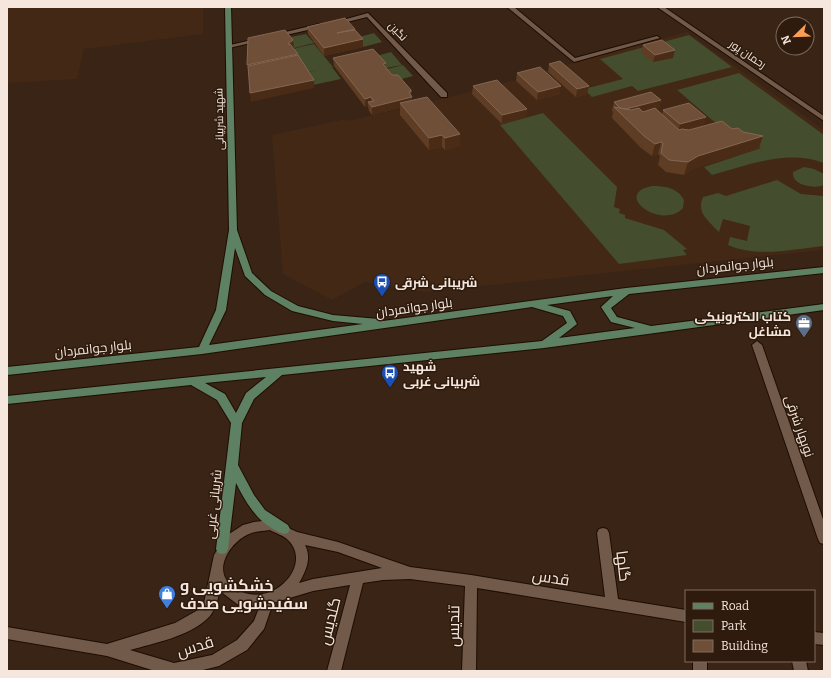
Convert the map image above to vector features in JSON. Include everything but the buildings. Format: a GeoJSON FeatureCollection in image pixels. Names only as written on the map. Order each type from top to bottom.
{"type":"FeatureCollection","features":[{"type":"Feature","properties":{"kind":"main road","name":"شهید شربیانی"},"geometry":{"type":"LineString","coordinates":[[202,350],[222,310],[233,230],[228,7]]}},
{"type":"Feature","properties":{"kind":"main road","name":"شهید شربیانی"},"geometry":{"type":"LineString","coordinates":[[233,230],[248,274],[268,293],[295,309],[333,318],[396,323]]}},
{"type":"Feature","properties":{"kind":"main road","name":"بلوار جوانمردان"},"geometry":{"type":"LineString","coordinates":[[7,371],[202,350],[626,291],[824,270]]}},
{"type":"Feature","properties":{"kind":"main road"},"geometry":{"type":"LineString","coordinates":[[626,291],[606,307],[614,320],[653,330]]}},
{"type":"Feature","properties":{"kind":"main road"},"geometry":{"type":"LineString","coordinates":[[530,304],[567,313],[572,324],[544,344]]}},
{"type":"Feature","properties":{"kind":"main road"},"geometry":{"type":"LineString","coordinates":[[7,400],[191,380],[278,373],[544,344],[824,308]]}},
{"type":"Feature","properties":{"kind":"main road","name":"شربیانی غربی"},"geometry":{"type":"LineString","coordinates":[[222,549],[231,463],[237,423],[250,396],[278,373]]}},
{"type":"Feature","properties":{"kind":"main road"},"geometry":{"type":"LineString","coordinates":[[191,380],[221,397],[237,423]]}},
{"type":"Feature","properties":{"kind":"main road","name":"شربیانی غربی"},"geometry":{"type":"LineString","coordinates":[[231,463],[250,499],[261,514],[284,529]]}},
{"type":"Feature","properties":{"kind":"street"},"geometry":{"type":"LineString","coordinates":[[510,7],[574,60],[657,38]]}},
{"type":"Feature","properties":{"kind":"street","name":"رحمان پور"},"geometry":{"type":"LineString","coordinates":[[660,7],[824,119]]}},
{"type":"Feature","properties":{"kind":"street","name":"نگین"},"geometry":{"type":"LineString","coordinates":[[229,46],[368,15],[444,95]]}},
{"type":"Feature","properties":{"kind":"street","name":"نوبهار شرقی"},"geometry":{"type":"LineString","coordinates":[[758,345],[824,539]]}},
{"type":"Feature","properties":{"kind":"street"},"geometry":{"type":"LineString","coordinates":[[271,525],[284,529],[294,537],[301,547],[303,560],[300,573],[293,585],[282,594],[268,600],[254,602],[240,600],[229,594],[221,584],[217,573],[218,561],[222,549],[231,538],[243,530],[257,526],[271,525]]}},
{"type":"Feature","properties":{"kind":"street","name":"گلها"},"geometry":{"type":"LineString","coordinates":[[603,533],[612,604]]}},
{"type":"Feature","properties":{"kind":"street","name":"قدس"},"geometry":{"type":"LineString","coordinates":[[294,537],[338,547],[410,573]]}},
{"type":"Feature","properties":{"kind":"street","name":"قدس"},"geometry":{"type":"LineString","coordinates":[[107,650],[163,634],[192,623],[209,607],[217,573]]}},
{"type":"Feature","properties":{"kind":"street","name":"قدس"},"geometry":{"type":"LineString","coordinates":[[282,594],[313,585],[383,574],[410,573],[471,581],[685,616]]}},
{"type":"Feature","properties":{"kind":"street","name":"گلدیس"},"geometry":{"type":"LineString","coordinates":[[334,671],[358,579]]}},
{"type":"Feature","properties":{"kind":"street","name":"تندیس"},"geometry":{"type":"LineString","coordinates":[[469,671],[471,581]]}},
{"type":"Feature","properties":{"kind":"street","name":"قدس"},"geometry":{"type":"LineString","coordinates":[[7,633],[107,650],[174,670],[214,661],[242,645],[259,625],[268,600]]}},
{"type":"Feature","properties":{"kind":"shaded area"},"geometry":{"type":"Polygon","coordinates":[[[7,7],[203,7],[203,34],[84,49],[77,79],[7,83],[7,7]]]}},
{"type":"Feature","properties":{"kind":"shaded area"},"geometry":{"type":"Polygon","coordinates":[[[687,32],[824,130],[824,250],[425,292],[365,282],[332,300],[283,274],[272,135],[341,120],[347,119],[348,121],[426,103],[516,80],[596,56],[687,32]]]}},
{"type":"Feature","properties":{"kind":"green space"},"geometry":{"type":"Polygon","coordinates":[[[374,33],[382,42],[363,47],[355,38],[374,33]]]}},
{"type":"Feature","properties":{"kind":"green space"},"geometry":{"type":"Polygon","coordinates":[[[306,34],[314,43],[294,48],[286,38],[306,34]]]}},
{"type":"Feature","properties":{"kind":"green space"},"geometry":{"type":"Polygon","coordinates":[[[689,35],[732,67],[638,91],[632,86],[592,97],[584,89],[623,79],[600,59],[689,35]]]}},
{"type":"Feature","properties":{"kind":"green space"},"geometry":{"type":"Polygon","coordinates":[[[314,44],[333,67],[306,74],[301,61],[304,60],[300,61],[291,51],[296,48],[314,44]]]}},
{"type":"Feature","properties":{"kind":"green space"},"geometry":{"type":"Polygon","coordinates":[[[391,52],[402,65],[386,68],[373,57],[391,52]]]}},
{"type":"Feature","properties":{"kind":"green space"},"geometry":{"type":"Polygon","coordinates":[[[403,65],[413,76],[394,81],[387,69],[403,65]]]}},
{"type":"Feature","properties":{"kind":"green space"},"geometry":{"type":"Polygon","coordinates":[[[332,67],[341,79],[313,85],[306,75],[310,72],[332,67]]]}},
{"type":"Feature","properties":{"kind":"green space"},"geometry":{"type":"Polygon","coordinates":[[[739,73],[824,135],[824,163],[810,159],[782,158],[754,163],[712,175],[704,167],[761,148],[749,144],[727,131],[677,90],[739,73]]]}},
{"type":"Feature","properties":{"kind":"green space"},"geometry":{"type":"Polygon","coordinates":[[[543,113],[617,187],[614,207],[620,209],[619,213],[625,215],[625,218],[664,230],[687,249],[683,250],[687,255],[619,264],[500,125],[543,113]]]}},
{"type":"Feature","properties":{"kind":"green space"},"geometry":{"type":"Polygon","coordinates":[[[804,167],[814,169],[824,174],[824,185],[815,187],[804,185],[796,180],[793,177],[793,172],[804,167]]]}},
{"type":"Feature","properties":{"kind":"green space"},"geometry":{"type":"Polygon","coordinates":[[[777,180],[801,194],[824,196],[824,246],[776,252],[739,249],[728,245],[730,237],[747,241],[750,226],[723,219],[719,232],[707,220],[702,212],[701,203],[703,197],[718,193],[726,196],[777,180]]]}},
{"type":"Feature","properties":{"kind":"green space"},"geometry":{"type":"Polygon","coordinates":[[[652,186],[662,186],[675,190],[684,200],[683,208],[674,214],[664,215],[653,213],[644,209],[638,203],[637,196],[641,190],[652,186]]]}},
{"type":"Feature","properties":{"kind":"place","name":"شریبانی شرقی"},"geometry":{"type":"Point","coordinates":[382,297]}},
{"type":"Feature","properties":{"kind":"place","name":"کتاب الکترونیکی مشاغل"},"geometry":{"type":"Point","coordinates":[804,338]}},
{"type":"Feature","properties":{"kind":"place","name":"شهید شربیانی غربی"},"geometry":{"type":"Point","coordinates":[390,388]}},
{"type":"Feature","properties":{"kind":"place","name":"خشکشویی و سفیدشویی صدف"},"geometry":{"type":"Point","coordinates":[167,609]}}]}
